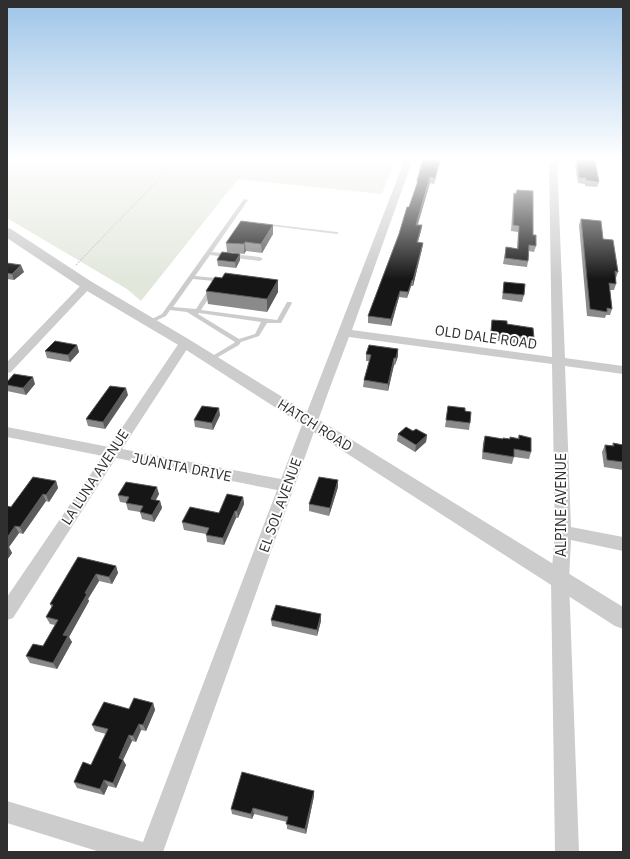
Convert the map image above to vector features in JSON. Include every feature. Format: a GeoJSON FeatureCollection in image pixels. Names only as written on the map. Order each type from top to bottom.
{"type":"FeatureCollection","features":[{"type":"Feature","properties":{"kind":"street","name":"EL SOL AVENUE"},"geometry":{"type":"LineString","coordinates":[[151,852],[394,199]]}},
{"type":"Feature","properties":{"kind":"street","name":"ALPINE AVENUE"},"geometry":{"type":"LineString","coordinates":[[554,199],[562,532],[560,580],[567,852]]}},
{"type":"Feature","properties":{"kind":"street","name":"HATCH ROAD"},"geometry":{"type":"LineString","coordinates":[[9,236],[69,272],[87,285],[211,359],[623,619]]}},
{"type":"Feature","properties":{"kind":"street"},"geometry":{"type":"LineString","coordinates":[[7,369],[87,285]]}},
{"type":"Feature","properties":{"kind":"street","name":"OLD DALE ROAD"},"geometry":{"type":"LineString","coordinates":[[345,333],[623,370]]}},
{"type":"Feature","properties":{"kind":"street","name":"LA LUNA AVENUE"},"geometry":{"type":"LineString","coordinates":[[7,612],[184,343]]}},
{"type":"Feature","properties":{"kind":"street","name":"JUANITA DRIVE"},"geometry":{"type":"LineString","coordinates":[[7,432],[287,486]]}},
{"type":"Feature","properties":{"kind":"street"},"geometry":{"type":"LineString","coordinates":[[562,532],[623,544]]}},
{"type":"Feature","properties":{"kind":"street"},"geometry":{"type":"LineString","coordinates":[[7,812],[138,852]]}},
{"type":"Feature","properties":{"kind":"lane"},"geometry":{"type":"LineString","coordinates":[[149,322],[164,314],[246,200]]}},
{"type":"Feature","properties":{"kind":"lane"},"geometry":{"type":"LineString","coordinates":[[231,221],[239,222]]}},
{"type":"Feature","properties":{"kind":"lane"},"geometry":{"type":"LineString","coordinates":[[254,223],[337,233]]}},
{"type":"Feature","properties":{"kind":"lane"},"geometry":{"type":"LineString","coordinates":[[208,253],[260,259]]}},
{"type":"Feature","properties":{"kind":"lane"},"geometry":{"type":"LineString","coordinates":[[191,277],[216,280],[217,282],[198,312]]}},
{"type":"Feature","properties":{"kind":"lane"},"geometry":{"type":"LineString","coordinates":[[168,308],[279,322],[289,303]]}},
{"type":"Feature","properties":{"kind":"lane"},"geometry":{"type":"LineString","coordinates":[[188,310],[238,341]]}},
{"type":"Feature","properties":{"kind":"lane"},"geometry":{"type":"LineString","coordinates":[[211,359],[237,344],[238,341],[257,335],[265,321]]}},
{"type":"Feature","properties":{"kind":"path"},"geometry":{"type":"LineString","coordinates":[[69,272],[139,199]]}},
{"type":"Feature","properties":{"kind":"shaded area"},"geometry":{"type":"Polygon","coordinates":[[[7,199],[222,199],[141,301],[127,289],[7,218],[7,199]]]}},
{"type":"Feature","properties":{"kind":"building"},"geometry":{"type":"Polygon","coordinates":[[[412,199],[424,199],[416,225],[422,225],[417,242],[423,243],[413,280],[408,292],[400,291],[391,319],[368,316],[399,234],[407,207],[409,207],[412,199]]]}},
{"type":"Feature","properties":{"kind":"building"},"geometry":{"type":"Polygon","coordinates":[[[514,199],[533,199],[533,235],[536,235],[536,246],[529,245],[528,261],[505,258],[506,247],[518,249],[519,226],[513,225],[514,199]]]}},
{"type":"Feature","properties":{"kind":"building"},"geometry":{"type":"Polygon","coordinates":[[[581,219],[601,221],[603,239],[613,240],[618,272],[615,271],[616,284],[609,283],[612,309],[607,308],[607,312],[590,309],[581,219]]]}},
{"type":"Feature","properties":{"kind":"building"},"geometry":{"type":"Polygon","coordinates":[[[241,221],[273,225],[261,244],[245,242],[244,244],[226,243],[241,221]]]}},
{"type":"Feature","properties":{"kind":"building"},"geometry":{"type":"Polygon","coordinates":[[[222,252],[240,254],[235,262],[217,260],[222,252]]]}},
{"type":"Feature","properties":{"kind":"building"},"geometry":{"type":"Polygon","coordinates":[[[7,263],[21,265],[12,274],[7,273],[7,263]]]}},
{"type":"Feature","properties":{"kind":"building"},"geometry":{"type":"Polygon","coordinates":[[[225,273],[278,280],[267,299],[206,291],[215,277],[222,278],[225,273]]]}},
{"type":"Feature","properties":{"kind":"building"},"geometry":{"type":"Polygon","coordinates":[[[504,282],[525,284],[524,295],[503,293],[504,282]]]}},
{"type":"Feature","properties":{"kind":"building"},"geometry":{"type":"Polygon","coordinates":[[[492,320],[507,321],[507,324],[533,328],[534,338],[491,333],[492,320]]]}},
{"type":"Feature","properties":{"kind":"building"},"geometry":{"type":"Polygon","coordinates":[[[55,341],[77,345],[68,355],[45,351],[55,341]]]}},
{"type":"Feature","properties":{"kind":"building"},"geometry":{"type":"Polygon","coordinates":[[[369,345],[398,349],[396,358],[394,358],[388,384],[364,380],[371,355],[366,354],[369,345]]]}},
{"type":"Feature","properties":{"kind":"building"},"geometry":{"type":"Polygon","coordinates":[[[14,374],[33,377],[23,388],[7,385],[7,382],[14,374]]]}},
{"type":"Feature","properties":{"kind":"building"},"geometry":{"type":"Polygon","coordinates":[[[110,386],[126,388],[103,422],[86,419],[110,386]]]}},
{"type":"Feature","properties":{"kind":"building"},"geometry":{"type":"Polygon","coordinates":[[[202,406],[219,408],[212,423],[194,420],[202,406]]]}},
{"type":"Feature","properties":{"kind":"building"},"geometry":{"type":"Polygon","coordinates":[[[448,406],[465,408],[465,411],[471,412],[470,423],[446,420],[448,406]]]}},
{"type":"Feature","properties":{"kind":"building"},"geometry":{"type":"Polygon","coordinates":[[[406,427],[413,431],[416,429],[427,435],[416,445],[398,434],[406,427]]]}},
{"type":"Feature","properties":{"kind":"building"},"geometry":{"type":"Polygon","coordinates":[[[519,435],[531,438],[531,452],[514,449],[514,457],[483,452],[485,436],[503,439],[510,439],[510,437],[519,439],[519,435]]]}},
{"type":"Feature","properties":{"kind":"building"},"geometry":{"type":"Polygon","coordinates":[[[613,443],[623,445],[623,462],[607,460],[605,445],[614,446],[613,443]]]}},
{"type":"Feature","properties":{"kind":"building"},"geometry":{"type":"Polygon","coordinates":[[[33,477],[56,481],[46,495],[43,494],[20,527],[15,526],[7,538],[7,506],[11,507],[33,477]]]}},
{"type":"Feature","properties":{"kind":"building"},"geometry":{"type":"Polygon","coordinates":[[[319,477],[338,480],[330,508],[309,504],[319,477]]]}},
{"type":"Feature","properties":{"kind":"building"},"geometry":{"type":"Polygon","coordinates":[[[126,482],[157,487],[151,499],[160,501],[152,515],[140,512],[143,506],[126,503],[129,497],[118,495],[126,482]]]}},
{"type":"Feature","properties":{"kind":"building"},"geometry":{"type":"Polygon","coordinates":[[[227,494],[243,497],[223,538],[206,535],[209,528],[182,522],[190,507],[219,513],[227,494]]]}},
{"type":"Feature","properties":{"kind":"building"},"geometry":{"type":"Polygon","coordinates":[[[78,557],[116,566],[109,577],[96,574],[85,593],[87,594],[63,635],[68,636],[53,663],[26,656],[33,644],[43,646],[58,620],[46,617],[53,605],[50,604],[78,557]]]}},
{"type":"Feature","properties":{"kind":"building"},"geometry":{"type":"Polygon","coordinates":[[[276,605],[321,614],[317,630],[271,620],[276,605]]]}},
{"type":"Feature","properties":{"kind":"building"},"geometry":{"type":"Polygon","coordinates":[[[134,698],[153,703],[143,725],[139,724],[133,736],[129,735],[119,758],[123,760],[113,783],[104,780],[100,789],[74,782],[83,762],[91,765],[108,729],[92,725],[104,702],[129,709],[134,698]]]}},
{"type":"Feature","properties":{"kind":"building"},"geometry":{"type":"Polygon","coordinates":[[[242,772],[314,791],[305,829],[286,824],[288,817],[253,808],[251,814],[231,809],[242,772]]]}}]}
